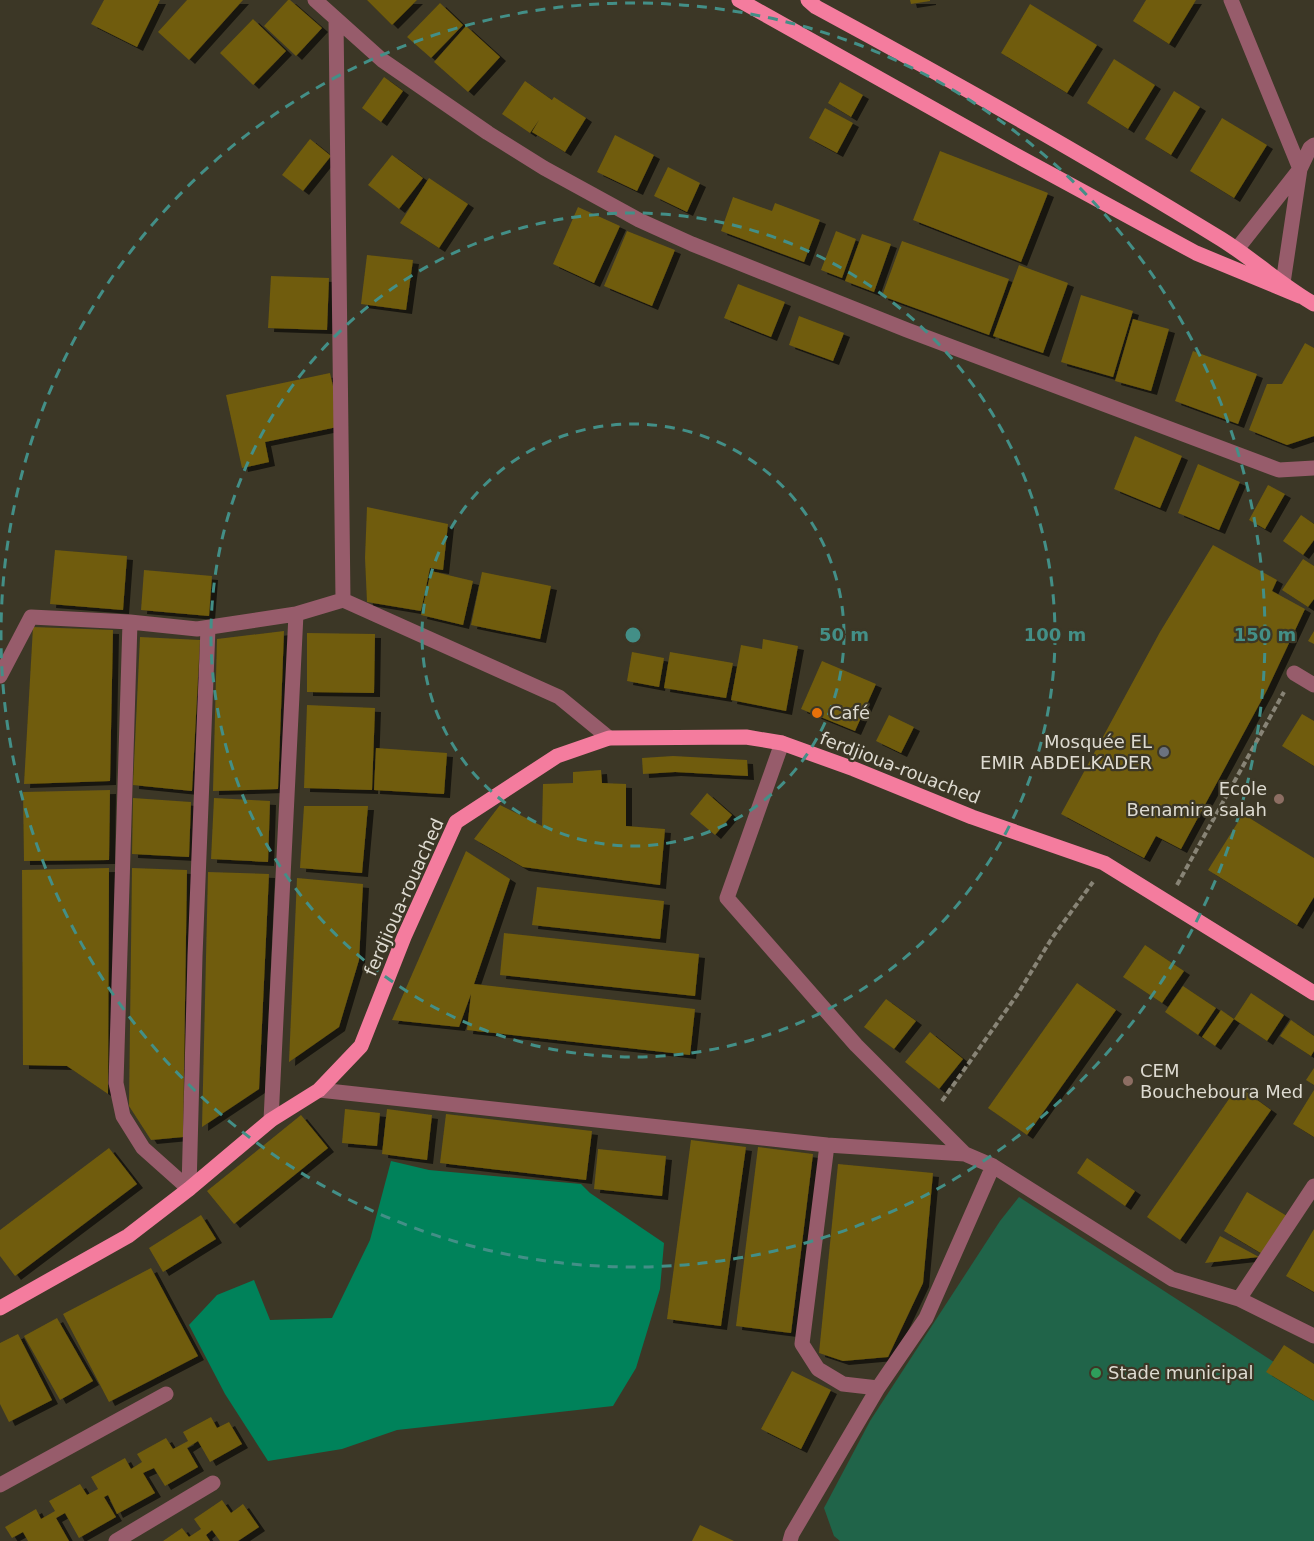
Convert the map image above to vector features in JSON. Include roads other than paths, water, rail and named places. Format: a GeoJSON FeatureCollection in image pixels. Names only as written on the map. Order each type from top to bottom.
{"type":"FeatureCollection","features":[{"type":"Feature","properties":{"kind":"main road"},"geometry":{"type":"LineString","coordinates":[[739,0],[1196,253],[1314,304]]}},
{"type":"Feature","properties":{"kind":"main road"},"geometry":{"type":"LineString","coordinates":[[810,0],[816,7],[1107,170],[1237,249],[1300,296]]}},
{"type":"Feature","properties":{"kind":"main road","name":"ferdjioua-rouached"},"geometry":{"type":"LineString","coordinates":[[0,1308],[128,1236],[189,1189],[271,1120],[319,1090],[361,1046],[404,937],[456,822],[557,756],[609,738],[746,737],[782,743],[854,769],[972,817],[1104,863],[1314,993]]}},
{"type":"Feature","properties":{"kind":"street"},"geometry":{"type":"LineString","coordinates":[[315,0],[382,60],[488,134],[544,168],[639,220],[885,321],[1279,470],[1314,468]]}},
{"type":"Feature","properties":{"kind":"street"},"geometry":{"type":"LineString","coordinates":[[1232,0],[1300,169],[1283,283]]}},
{"type":"Feature","properties":{"kind":"street"},"geometry":{"type":"LineString","coordinates":[[336,19],[344,600]]}},
{"type":"Feature","properties":{"kind":"street"},"geometry":{"type":"LineString","coordinates":[[1237,249],[1300,169],[1314,145]]}},
{"type":"Feature","properties":{"kind":"street"},"geometry":{"type":"LineString","coordinates":[[0,676],[31,617],[130,622],[197,629],[296,614],[344,600],[559,697],[609,738]]}},
{"type":"Feature","properties":{"kind":"street"},"geometry":{"type":"LineString","coordinates":[[271,1120],[296,614]]}},
{"type":"Feature","properties":{"kind":"street"},"geometry":{"type":"LineString","coordinates":[[130,622],[116,1083],[123,1116],[143,1148],[189,1189]]}},
{"type":"Feature","properties":{"kind":"street"},"geometry":{"type":"LineString","coordinates":[[189,1189],[195,956],[208,628]]}},
{"type":"Feature","properties":{"kind":"street"},"geometry":{"type":"LineString","coordinates":[[1294,673],[1314,685]]}},
{"type":"Feature","properties":{"kind":"street"},"geometry":{"type":"LineString","coordinates":[[782,743],[727,898],[856,1045],[965,1154]]}},
{"type":"Feature","properties":{"kind":"street"},"geometry":{"type":"LineString","coordinates":[[319,1090],[827,1144],[965,1154],[993,1166],[1172,1279],[1239,1299],[1314,1336]]}},
{"type":"Feature","properties":{"kind":"street"},"geometry":{"type":"LineString","coordinates":[[827,1144],[802,1344],[818,1369],[843,1383],[878,1388]]}},
{"type":"Feature","properties":{"kind":"street"},"geometry":{"type":"LineString","coordinates":[[792,1538],[878,1388],[926,1318],[993,1166]]}},
{"type":"Feature","properties":{"kind":"street"},"geometry":{"type":"LineString","coordinates":[[1239,1299],[1314,1186]]}},
{"type":"Feature","properties":{"kind":"street"},"geometry":{"type":"LineString","coordinates":[[0,1485],[166,1394]]}},
{"type":"Feature","properties":{"kind":"street"},"geometry":{"type":"LineString","coordinates":[[116,1541],[213,1483]]}},
{"type":"Feature","properties":{"kind":"place","name":"Café"},"geometry":{"type":"Point","coordinates":[817,713]}},
{"type":"Feature","properties":{"kind":"place","name":"Mosquée EL EMIR ABDELKADER"},"geometry":{"type":"Point","coordinates":[1164,752]}},
{"type":"Feature","properties":{"kind":"place","name":"Ecole Benamira salah"},"geometry":{"type":"Point","coordinates":[1279,799]}},
{"type":"Feature","properties":{"kind":"place","name":"CEM Boucheboura Med"},"geometry":{"type":"Point","coordinates":[1128,1081]}},
{"type":"Feature","properties":{"kind":"place","name":"Stade municipal"},"geometry":{"type":"Point","coordinates":[1096,1373]}}]}
